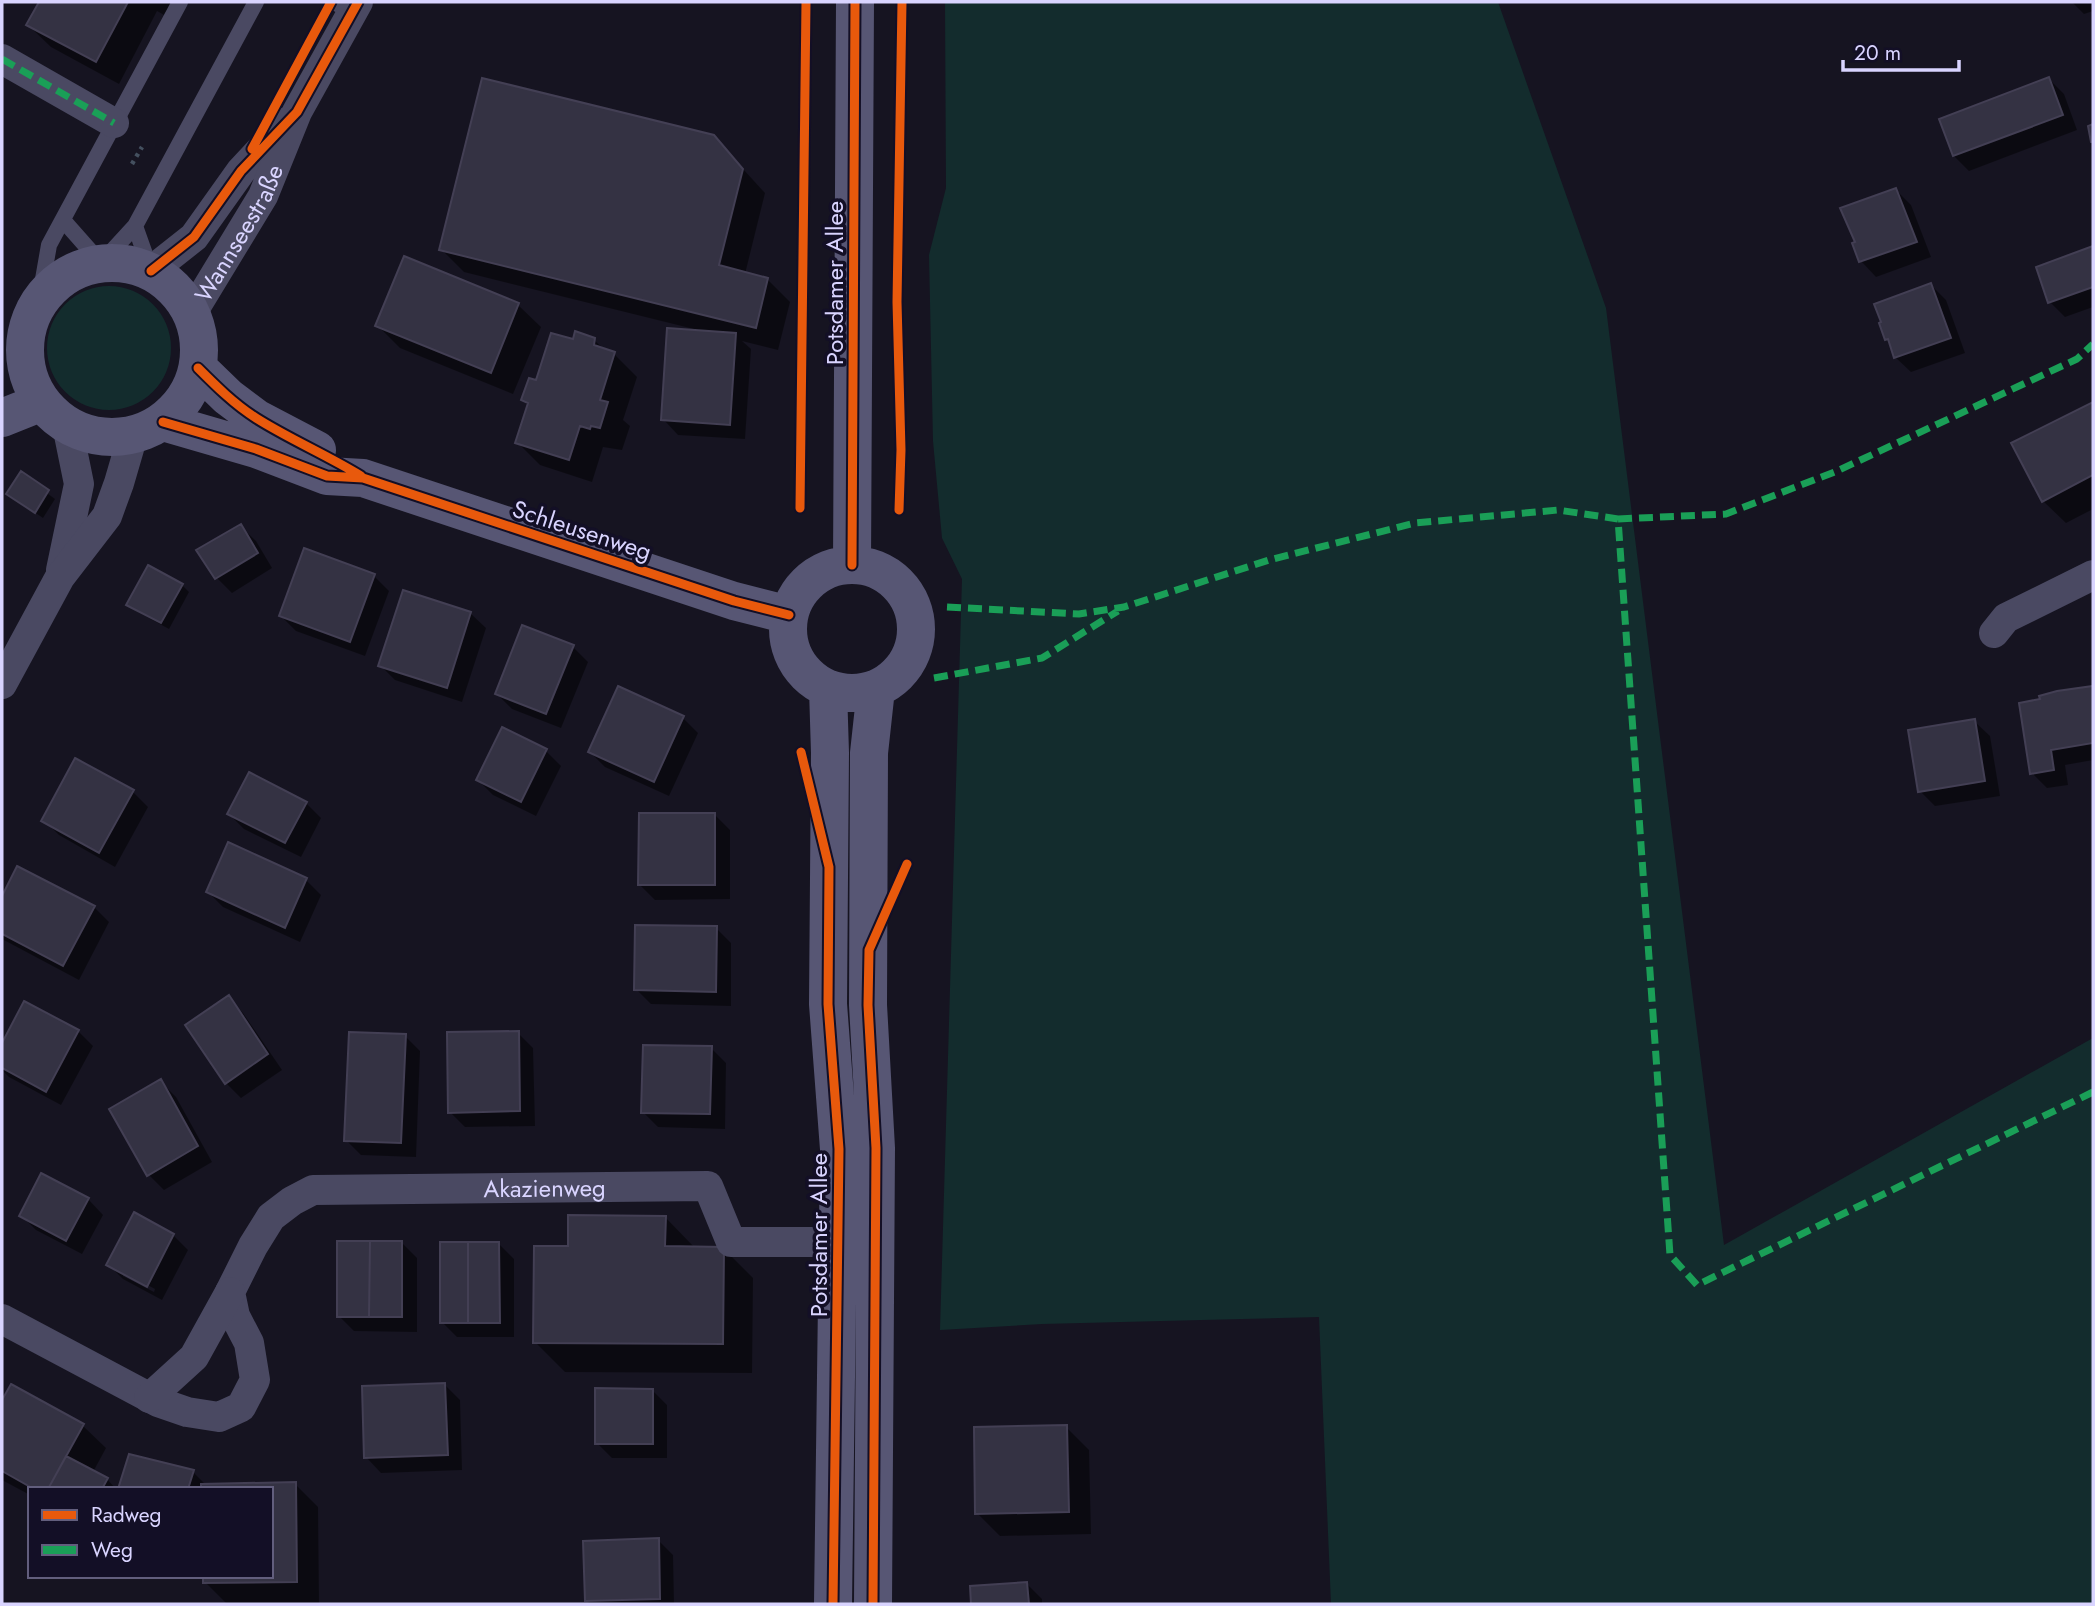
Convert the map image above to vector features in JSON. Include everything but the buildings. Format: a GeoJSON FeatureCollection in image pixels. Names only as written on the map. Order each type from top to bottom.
{"type":"FeatureCollection","features":[{"type":"Feature","properties":{"kind":"street","name":"Potsdamer Allee"},"geometry":{"type":"LineString","coordinates":[[852,565],[855,2]]}},
{"type":"Feature","properties":{"kind":"street","name":"Wannseestraße"},"geometry":{"type":"LineString","coordinates":[[192,313],[263,197],[296,112],[348,5]]}},
{"type":"Feature","properties":{"kind":"street"},"geometry":{"type":"LineString","coordinates":[[2,59],[114,123]]}},
{"type":"Feature","properties":{"kind":"street","name":"Wannseestraße"},"geometry":{"type":"LineString","coordinates":[[151,271],[194,237],[240,171],[296,112]]}},
{"type":"Feature","properties":{"kind":"street"},"geometry":{"type":"LineString","coordinates":[[2,418],[54,413],[87,434],[110,438],[148,428],[179,407],[191,388],[198,368],[200,340],[192,313],[175,288],[151,271],[127,263],[101,262],[77,270],[55,283],[39,302],[13,360],[54,413],[79,484],[60,577]]}},
{"type":"Feature","properties":{"kind":"street","name":"Schleusenweg"},"geometry":{"type":"LineString","coordinates":[[198,368],[228,397],[256,418],[332,458],[363,478],[734,601],[789,615]]}},
{"type":"Feature","properties":{"kind":"street"},"geometry":{"type":"LineString","coordinates":[[2,684],[60,577],[107,516],[148,428]]}},
{"type":"Feature","properties":{"kind":"street","name":"Schleusenweg"},"geometry":{"type":"LineString","coordinates":[[148,428],[256,449],[327,476],[363,478]]}},
{"type":"Feature","properties":{"kind":"street"},"geometry":{"type":"LineString","coordinates":[[852,565],[873,569],[893,580],[907,596],[915,617],[915,639],[908,660],[895,677],[876,689],[844,693],[828,689],[812,680],[800,667],[791,651],[789,615],[797,595],[812,579],[831,569],[852,565]]}},
{"type":"Feature","properties":{"kind":"street"},"geometry":{"type":"LineString","coordinates":[[1994,633],[2007,618],[2093,575]]}},
{"type":"Feature","properties":{"kind":"street","name":"Potsdamer Allee"},"geometry":{"type":"LineString","coordinates":[[828,689],[828,1004],[839,1149],[833,1604]]}},
{"type":"Feature","properties":{"kind":"street"},"geometry":{"type":"LineString","coordinates":[[873,1604],[876,1148],[869,1005],[869,752],[876,689]]}},
{"type":"Feature","properties":{"kind":"street","name":"Akazienweg"},"geometry":{"type":"LineString","coordinates":[[149,1398],[194,1357],[271,1217],[292,1200],[313,1190],[708,1186],[731,1242],[876,1243]]}},
{"type":"Feature","properties":{"kind":"street"},"geometry":{"type":"LineString","coordinates":[[2,1319],[149,1398],[187,1412],[219,1417],[241,1407],[255,1380],[250,1343],[235,1316],[230,1292]]}},
{"type":"Feature","properties":{"kind":"lane"},"geometry":{"type":"LineString","coordinates":[[39,302],[49,245],[180,2]]}},
{"type":"Feature","properties":{"kind":"lane"},"geometry":{"type":"LineString","coordinates":[[63,220],[101,262],[135,226],[256,2]]}},
{"type":"Feature","properties":{"kind":"lane"},"geometry":{"type":"LineString","coordinates":[[135,226],[151,271]]}},
{"type":"Feature","properties":{"kind":"path"},"geometry":{"type":"LineString","coordinates":[[132,164],[144,142]]}},
{"type":"Feature","properties":{"kind":"green space"},"geometry":{"type":"Polygon","coordinates":[[[945,2],[1498,2],[1606,308],[1724,1245],[2093,1038],[2093,1604],[1331,1604],[1319,1317],[1042,1324],[940,1330],[962,579],[942,538],[933,441],[929,255],[946,188],[945,2]]]}},
{"type":"Feature","properties":{"kind":"green space"},"geometry":{"type":"Polygon","coordinates":[[[109,286],[133,291],[153,304],[166,324],[171,348],[166,372],[153,392],[133,405],[109,410],[85,405],[65,392],[52,372],[47,348],[52,324],[65,304],[85,291],[109,286]]]}},
{"type":"Feature","properties":{"kind":"marked path"},"geometry":{"type":"LineString","coordinates":[[2,59],[114,123]]}},
{"type":"Feature","properties":{"kind":"marked path"},"geometry":{"type":"LineString","coordinates":[[1618,519],[1726,514],[1837,471],[2077,359],[2093,344]]}},
{"type":"Feature","properties":{"kind":"marked path"},"geometry":{"type":"LineString","coordinates":[[947,607],[1079,614],[1124,607],[1269,560],[1415,523],[1558,510],[1618,519],[1670,1255],[1697,1285],[2093,1092]]}},
{"type":"Feature","properties":{"kind":"marked path"},"geometry":{"type":"LineString","coordinates":[[934,678],[1042,658],[1118,611]]}},
{"type":"Feature","properties":{"kind":"cycle path"},"geometry":{"type":"LineString","coordinates":[[252,149],[331,2]]}},
{"type":"Feature","properties":{"kind":"cycle path"},"geometry":{"type":"LineString","coordinates":[[151,271],[194,237],[241,171],[297,112],[358,2]]}},
{"type":"Feature","properties":{"kind":"cycle path"},"geometry":{"type":"LineString","coordinates":[[800,508],[806,2]]}},
{"type":"Feature","properties":{"kind":"cycle path"},"geometry":{"type":"LineString","coordinates":[[852,565],[855,2]]}},
{"type":"Feature","properties":{"kind":"cycle path"},"geometry":{"type":"LineString","coordinates":[[899,510],[901,450],[897,302],[902,2]]}},
{"type":"Feature","properties":{"kind":"cycle path"},"geometry":{"type":"LineString","coordinates":[[198,368],[233,401],[256,418],[361,476]]}},
{"type":"Feature","properties":{"kind":"cycle path"},"geometry":{"type":"LineString","coordinates":[[163,422],[256,449],[327,476],[363,478],[734,601],[789,615]]}},
{"type":"Feature","properties":{"kind":"cycle path"},"geometry":{"type":"LineString","coordinates":[[801,752],[829,867],[828,1004],[839,1149],[833,1604]]}},
{"type":"Feature","properties":{"kind":"cycle path"},"geometry":{"type":"LineString","coordinates":[[873,1604],[876,1148],[868,1005],[869,950],[907,864]]}}]}
